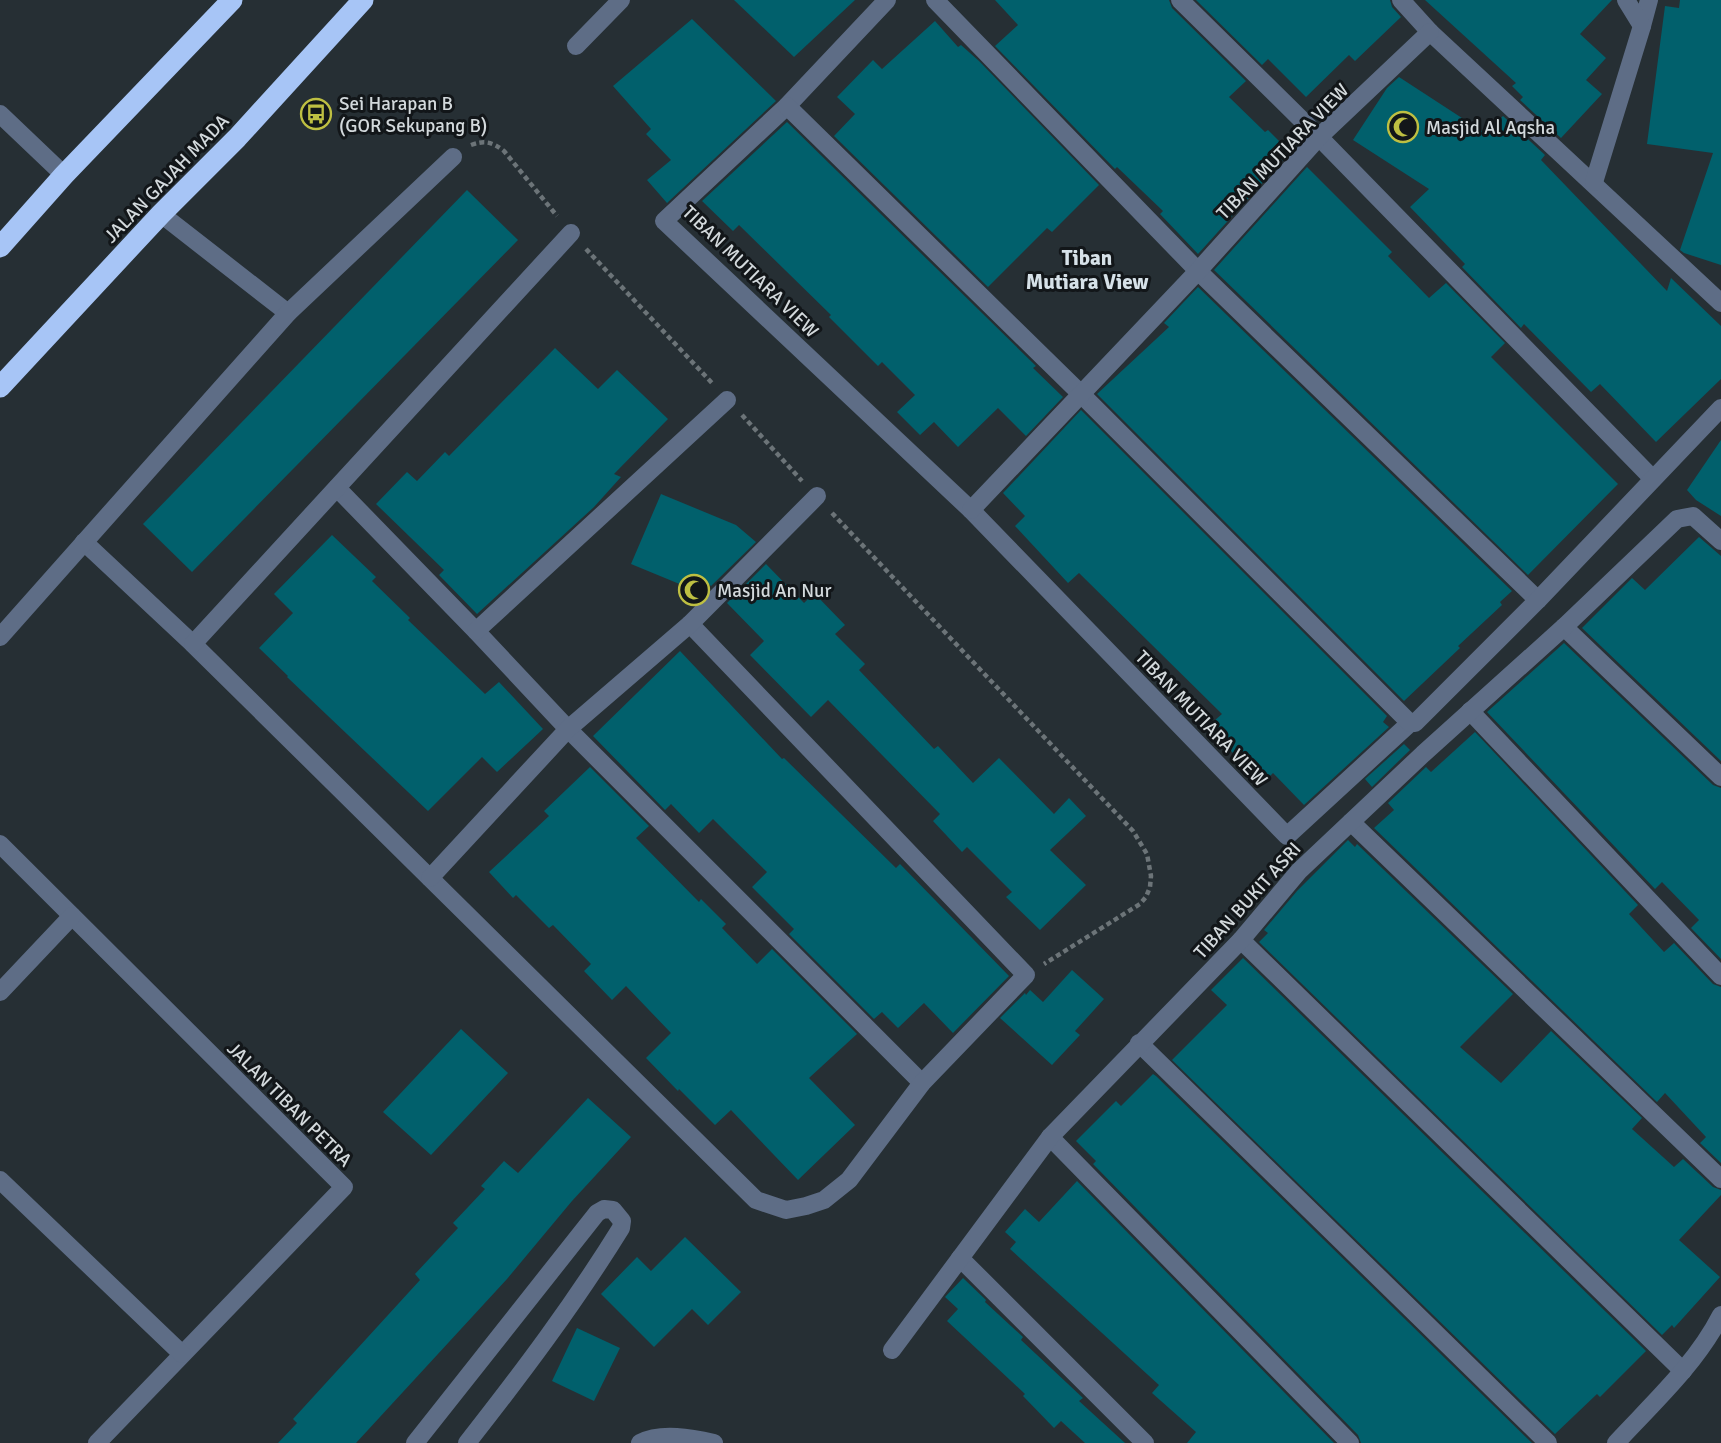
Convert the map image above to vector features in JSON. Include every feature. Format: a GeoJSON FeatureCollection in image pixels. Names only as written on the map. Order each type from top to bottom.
{"type":"FeatureCollection","features":[{"type":"Feature","properties":{"kind":"highway"},"geometry":{"type":"LineString","coordinates":[[0,247],[64,175],[232,0]]}},
{"type":"Feature","properties":{"kind":"highway","name":"JALAN GAJAH MADA"},"geometry":{"type":"LineString","coordinates":[[0,387],[161,214],[237,138],[363,0]]}},
{"type":"Feature","properties":{"kind":"street"},"geometry":{"type":"LineString","coordinates":[[576,46],[621,0]]}},
{"type":"Feature","properties":{"kind":"street","name":"TIBAN MUTIARA VIEW"},"geometry":{"type":"LineString","coordinates":[[887,0],[787,106],[664,221],[971,510],[1287,836],[1410,723],[1415,723],[1538,600],[1721,408]]}},
{"type":"Feature","properties":{"kind":"street"},"geometry":{"type":"LineString","coordinates":[[935,0],[1198,271],[1538,600]]}},
{"type":"Feature","properties":{"kind":"street"},"geometry":{"type":"LineString","coordinates":[[1180,0],[1319,137],[1652,478]]}},
{"type":"Feature","properties":{"kind":"street"},"geometry":{"type":"LineString","coordinates":[[1401,0],[1430,32],[1721,303]]}},
{"type":"Feature","properties":{"kind":"street"},"geometry":{"type":"LineString","coordinates":[[1626,0],[1642,26]]}},
{"type":"Feature","properties":{"kind":"street"},"geometry":{"type":"LineString","coordinates":[[1594,182],[1649,0]]}},
{"type":"Feature","properties":{"kind":"street","name":"TIBAN MUTIARA VIEW"},"geometry":{"type":"LineString","coordinates":[[971,510],[1198,271],[1319,137],[1430,32]]}},
{"type":"Feature","properties":{"kind":"street"},"geometry":{"type":"LineString","coordinates":[[787,106],[1082,395],[1410,723]]}},
{"type":"Feature","properties":{"kind":"street"},"geometry":{"type":"LineString","coordinates":[[0,114],[64,175]]}},
{"type":"Feature","properties":{"kind":"street"},"geometry":{"type":"LineString","coordinates":[[0,637],[288,313],[453,157]]}},
{"type":"Feature","properties":{"kind":"street"},"geometry":{"type":"LineString","coordinates":[[161,214],[288,313]]}},
{"type":"Feature","properties":{"kind":"street"},"geometry":{"type":"LineString","coordinates":[[193,644],[571,233]]}},
{"type":"Feature","properties":{"kind":"street"},"geometry":{"type":"LineString","coordinates":[[476,631],[727,400]]}},
{"type":"Feature","properties":{"kind":"street"},"geometry":{"type":"LineString","coordinates":[[337,488],[568,729],[922,1083]]}},
{"type":"Feature","properties":{"kind":"street"},"geometry":{"type":"LineString","coordinates":[[430,877],[568,729],[690,624],[817,496]]}},
{"type":"Feature","properties":{"kind":"street","name":"TIBAN BUKIT ASRI"},"geometry":{"type":"LineString","coordinates":[[892,1350],[1050,1137],[1241,940],[1299,871],[1677,519],[1693,516],[1721,541]]}},
{"type":"Feature","properties":{"kind":"street"},"geometry":{"type":"LineString","coordinates":[[84,542],[193,644],[756,1200],[786,1210],[824,1200],[849,1180],[922,1083],[1026,975],[690,624]]}},
{"type":"Feature","properties":{"kind":"street"},"geometry":{"type":"LineString","coordinates":[[1564,627],[1721,777]]}},
{"type":"Feature","properties":{"kind":"street"},"geometry":{"type":"LineString","coordinates":[[1470,711],[1721,976]]}},
{"type":"Feature","properties":{"kind":"street"},"geometry":{"type":"LineString","coordinates":[[1351,822],[1721,1179]]}},
{"type":"Feature","properties":{"kind":"street","name":"JALAN TIBAN PETRA"},"geometry":{"type":"LineString","coordinates":[[0,844],[344,1187],[97,1443]]}},
{"type":"Feature","properties":{"kind":"street"},"geometry":{"type":"LineString","coordinates":[[0,992],[72,916]]}},
{"type":"Feature","properties":{"kind":"street"},"geometry":{"type":"LineString","coordinates":[[1241,940],[1683,1371]]}},
{"type":"Feature","properties":{"kind":"street"},"geometry":{"type":"LineString","coordinates":[[1139,1043],[1548,1443]]}},
{"type":"Feature","properties":{"kind":"street"},"geometry":{"type":"LineString","coordinates":[[1050,1137],[1350,1443]]}},
{"type":"Feature","properties":{"kind":"street"},"geometry":{"type":"LineString","coordinates":[[0,1180],[182,1354]]}},
{"type":"Feature","properties":{"kind":"street"},"geometry":{"type":"LineString","coordinates":[[415,1443],[597,1213],[604,1209],[613,1210],[622,1221],[621,1228],[577,1298],[529,1365],[467,1443]]}},
{"type":"Feature","properties":{"kind":"street"},"geometry":{"type":"LineString","coordinates":[[960,1258],[1145,1443]]}},
{"type":"Feature","properties":{"kind":"street"},"geometry":{"type":"LineString","coordinates":[[1616,1443],[1683,1371],[1721,1315]]}},
{"type":"Feature","properties":{"kind":"street"},"geometry":{"type":"LineString","coordinates":[[640,1443],[648,1439],[688,1437],[714,1443]]}},
{"type":"Feature","properties":{"kind":"path"},"geometry":{"type":"LineString","coordinates":[[453,157],[469,146],[483,141],[493,143],[504,151],[571,233],[1133,831],[1147,854],[1150,887],[1140,904],[1026,975]]}},
{"type":"Feature","properties":{"kind":"building"},"geometry":{"type":"Polygon","coordinates":[[[734,0],[855,0],[794,57],[734,0]]]}},
{"type":"Feature","properties":{"kind":"building"},"geometry":{"type":"Polygon","coordinates":[[[995,0],[1169,0],[1172,8],[1246,81],[1229,97],[1290,152],[1198,254],[1160,214],[1163,211],[1117,167],[1115,169],[995,46],[1018,25],[995,0]]]}},
{"type":"Feature","properties":{"kind":"building"},"geometry":{"type":"Polygon","coordinates":[[[1196,0],[1390,0],[1392,7],[1401,17],[1355,61],[1349,55],[1306,97],[1268,59],[1262,65],[1196,0]]]}},
{"type":"Feature","properties":{"kind":"building"},"geometry":{"type":"Polygon","coordinates":[[[1425,0],[1612,0],[1580,34],[1606,58],[1586,80],[1602,94],[1561,138],[1520,100],[1523,97],[1512,86],[1516,83],[1425,0]]]}},
{"type":"Feature","properties":{"kind":"building"},"geometry":{"type":"Polygon","coordinates":[[[1680,0],[1721,0],[1721,265],[1680,250],[1713,153],[1647,144],[1665,6],[1679,8],[1680,0]]]}},
{"type":"Feature","properties":{"kind":"building"},"geometry":{"type":"Polygon","coordinates":[[[692,19],[776,101],[667,203],[647,180],[671,160],[646,134],[651,129],[613,86],[692,19]]]}},
{"type":"Feature","properties":{"kind":"building"},"geometry":{"type":"Polygon","coordinates":[[[935,21],[958,47],[961,45],[979,61],[1099,185],[1052,232],[1047,228],[988,287],[834,136],[855,114],[837,97],[873,60],[882,69],[935,21]]]}},
{"type":"Feature","properties":{"kind":"building"},"geometry":{"type":"Polygon","coordinates":[[[1399,77],[1485,133],[1503,116],[1545,155],[1541,160],[1667,291],[1671,278],[1721,326],[1721,379],[1656,442],[1600,384],[1591,392],[1524,324],[1521,328],[1462,267],[1465,264],[1410,207],[1429,189],[1353,140],[1387,88],[1399,77]]]}},
{"type":"Feature","properties":{"kind":"building"},"geometry":{"type":"Polygon","coordinates":[[[787,122],[1036,366],[1033,368],[1063,397],[1026,436],[998,408],[958,447],[934,422],[920,435],[897,412],[915,395],[882,362],[878,366],[829,317],[831,315],[739,225],[733,231],[702,201],[787,122]]]}},
{"type":"Feature","properties":{"kind":"building"},"geometry":{"type":"Polygon","coordinates":[[[1307,167],[1392,252],[1388,256],[1429,298],[1446,283],[1505,343],[1491,357],[1618,484],[1528,575],[1214,270],[1307,167]]]}},
{"type":"Feature","properties":{"kind":"building"},"geometry":{"type":"Polygon","coordinates":[[[467,190],[518,240],[192,572],[143,524],[467,190]]]}},
{"type":"Feature","properties":{"kind":"building"},"geometry":{"type":"Polygon","coordinates":[[[1198,287],[1512,591],[1500,602],[1502,605],[1458,646],[1460,648],[1404,701],[1097,394],[1169,327],[1164,323],[1198,287]]]}},
{"type":"Feature","properties":{"kind":"building"},"geometry":{"type":"Polygon","coordinates":[[[555,348],[598,389],[617,370],[668,419],[614,474],[621,477],[594,507],[477,614],[439,575],[444,570],[376,504],[407,472],[417,481],[445,452],[449,456],[555,348]]]}},
{"type":"Feature","properties":{"kind":"building"},"geometry":{"type":"Polygon","coordinates":[[[1081,410],[1387,716],[1383,722],[1389,727],[1304,805],[1273,773],[1263,783],[1207,727],[1222,714],[1079,573],[1068,583],[1015,526],[1025,516],[1003,493],[1081,410]]]}},
{"type":"Feature","properties":{"kind":"building"},"geometry":{"type":"Polygon","coordinates":[[[1721,440],[1721,516],[1696,500],[1687,490],[1721,440]]]}},
{"type":"Feature","properties":{"kind":"building"},"geometry":{"type":"Polygon","coordinates":[[[661,494],[736,525],[756,542],[711,586],[700,575],[694,590],[631,564],[661,494]]]}},
{"type":"Feature","properties":{"kind":"building"},"geometry":{"type":"Polygon","coordinates":[[[332,535],[376,577],[372,581],[410,618],[408,620],[485,694],[499,682],[543,729],[497,772],[482,757],[428,811],[259,648],[293,613],[274,594],[332,535]]]}},
{"type":"Feature","properties":{"kind":"building"},"geometry":{"type":"Polygon","coordinates":[[[1699,537],[1721,556],[1721,761],[1582,628],[1632,578],[1645,590],[1699,537]]]}},
{"type":"Feature","properties":{"kind":"building"},"geometry":{"type":"Polygon","coordinates":[[[766,564],[804,603],[814,593],[845,625],[835,634],[865,664],[859,670],[934,749],[938,746],[973,783],[999,758],[1054,814],[1069,798],[1086,816],[1050,850],[1086,885],[1040,930],[1006,897],[1012,892],[967,847],[962,852],[933,821],[940,814],[828,700],[811,717],[750,655],[764,641],[727,603],[766,564]]]}},
{"type":"Feature","properties":{"kind":"building"},"geometry":{"type":"Polygon","coordinates":[[[1564,643],[1713,785],[1721,788],[1721,959],[1691,928],[1699,920],[1662,882],[1655,889],[1487,712],[1564,643]]]}},
{"type":"Feature","properties":{"kind":"building"},"geometry":{"type":"Polygon","coordinates":[[[680,651],[782,759],[784,758],[896,868],[900,864],[1009,976],[953,1033],[924,1003],[898,1028],[882,1012],[874,1019],[789,934],[794,929],[752,887],[767,872],[713,819],[699,833],[671,804],[665,810],[593,736],[680,651]]]}},
{"type":"Feature","properties":{"kind":"building"},"geometry":{"type":"Polygon","coordinates":[[[1475,732],[1638,905],[1629,914],[1664,952],[1674,943],[1713,984],[1721,987],[1721,1163],[1700,1143],[1706,1137],[1665,1093],[1657,1102],[1374,828],[1394,810],[1388,803],[1426,767],[1431,772],[1475,732]]]}},
{"type":"Feature","properties":{"kind":"building"},"geometry":{"type":"Polygon","coordinates":[[[1404,744],[1410,750],[1372,787],[1365,779],[1404,744]]]}},
{"type":"Feature","properties":{"kind":"building"},"geometry":{"type":"Polygon","coordinates":[[[590,767],[649,826],[636,838],[699,902],[701,899],[726,924],[722,928],[757,964],[772,949],[857,1034],[809,1078],[855,1125],[798,1180],[731,1110],[715,1125],[679,1089],[678,1091],[646,1058],[671,1033],[626,986],[612,1000],[584,971],[591,964],[553,925],[549,928],[516,895],[513,898],[489,872],[549,816],[544,811],[590,767]]]}},
{"type":"Feature","properties":{"kind":"building"},"geometry":{"type":"Polygon","coordinates":[[[1348,840],[1355,847],[1357,844],[1513,994],[1460,1047],[1501,1083],[1551,1031],[1642,1118],[1632,1129],[1674,1167],[1683,1159],[1713,1187],[1721,1190],[1721,1195],[1679,1240],[1720,1277],[1674,1328],[1672,1325],[1662,1335],[1259,942],[1268,933],[1264,930],[1297,891],[1348,840]]]}},
{"type":"Feature","properties":{"kind":"building"},"geometry":{"type":"Polygon","coordinates":[[[1243,958],[1646,1351],[1600,1397],[1597,1394],[1555,1434],[1172,1060],[1227,1005],[1211,990],[1243,958]]]}},
{"type":"Feature","properties":{"kind":"building"},"geometry":{"type":"Polygon","coordinates":[[[1072,970],[1104,999],[1075,1031],[1080,1035],[1052,1065],[1000,1018],[1030,990],[1043,1002],[1072,970]]]}},
{"type":"Feature","properties":{"kind":"building"},"geometry":{"type":"Polygon","coordinates":[[[461,1029],[508,1073],[431,1155],[383,1112],[461,1029]]]}},
{"type":"Feature","properties":{"kind":"building"},"geometry":{"type":"Polygon","coordinates":[[[1153,1074],[1532,1443],[1361,1443],[1358,1435],[1093,1164],[1096,1161],[1076,1141],[1116,1101],[1121,1106],[1153,1074]]]}},
{"type":"Feature","properties":{"kind":"building"},"geometry":{"type":"Polygon","coordinates":[[[588,1098],[631,1137],[572,1201],[507,1279],[356,1443],[278,1443],[297,1423],[293,1419],[420,1280],[415,1274],[458,1228],[453,1223],[485,1189],[481,1186],[504,1161],[518,1173],[588,1098]]]}},
{"type":"Feature","properties":{"kind":"building"},"geometry":{"type":"Polygon","coordinates":[[[1077,1181],[1334,1443],[1187,1443],[1196,1432],[1152,1393],[1159,1385],[1010,1249],[1016,1242],[1005,1232],[1025,1209],[1039,1222],[1077,1181]]]}},
{"type":"Feature","properties":{"kind":"building"},"geometry":{"type":"Polygon","coordinates":[[[685,1237],[741,1292],[708,1325],[692,1309],[654,1347],[601,1294],[637,1257],[651,1271],[685,1237]]]}},
{"type":"Feature","properties":{"kind":"building"},"geometry":{"type":"Polygon","coordinates":[[[963,1278],[1023,1337],[1021,1340],[1083,1398],[1079,1401],[1125,1443],[1085,1443],[1061,1421],[1054,1428],[1023,1396],[1025,1394],[947,1321],[958,1309],[945,1297],[963,1278]]]}},
{"type":"Feature","properties":{"kind":"building"},"geometry":{"type":"Polygon","coordinates":[[[577,1328],[620,1348],[594,1401],[552,1381],[577,1328]]]}},
{"type":"Feature","properties":{"kind":"place","name":"Sei Harapan B (GOR Sekupang B)"},"geometry":{"type":"Point","coordinates":[316,114]}},
{"type":"Feature","properties":{"kind":"place","name":"Masjid Al Aqsha"},"geometry":{"type":"Point","coordinates":[1403,127]}},
{"type":"Feature","properties":{"kind":"place","name":"Masjid An Nur"},"geometry":{"type":"Point","coordinates":[694,590]}},
{"type":"Feature","properties":{"kind":"district","name":"Tiban Mutiara View"},"geometry":{"type":"Point","coordinates":[1087,270]}}]}
